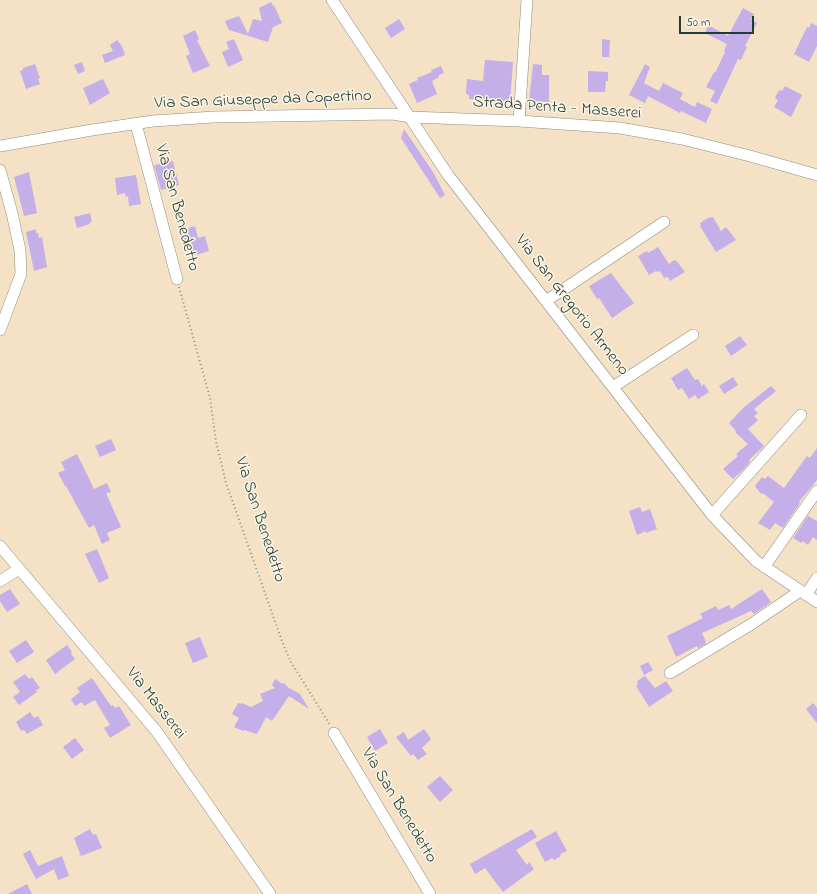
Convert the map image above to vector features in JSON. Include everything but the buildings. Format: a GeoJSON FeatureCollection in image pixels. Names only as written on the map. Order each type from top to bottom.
{"type":"FeatureCollection","features":[{"type":"Feature","properties":{"kind":"street","name":"Via San Gregorio Armeno"},"geometry":{"type":"LineString","coordinates":[[332,0],[448,175],[712,514],[745,552],[764,567],[817,602]]}},
{"type":"Feature","properties":{"kind":"street"},"geometry":{"type":"LineString","coordinates":[[519,121],[527,0]]}},
{"type":"Feature","properties":{"kind":"street","name":"Via San Giuseppe da Copertino"},"geometry":{"type":"LineString","coordinates":[[0,146],[153,121],[236,116],[393,114],[410,118]]}},
{"type":"Feature","properties":{"kind":"street","name":"Strada Penta - Masserei"},"geometry":{"type":"LineString","coordinates":[[410,118],[519,121],[620,128],[682,139],[817,175]]}},
{"type":"Feature","properties":{"kind":"street","name":"Via San Benedetto"},"geometry":{"type":"LineString","coordinates":[[136,124],[177,279]]}},
{"type":"Feature","properties":{"kind":"street"},"geometry":{"type":"LineString","coordinates":[[0,170],[12,213],[20,250],[21,274],[0,330]]}},
{"type":"Feature","properties":{"kind":"street"},"geometry":{"type":"LineString","coordinates":[[546,301],[664,222]]}},
{"type":"Feature","properties":{"kind":"street"},"geometry":{"type":"LineString","coordinates":[[613,387],[693,335]]}},
{"type":"Feature","properties":{"kind":"street"},"geometry":{"type":"LineString","coordinates":[[712,514],[801,415]]}},
{"type":"Feature","properties":{"kind":"street"},"geometry":{"type":"LineString","coordinates":[[764,567],[817,491]]}},
{"type":"Feature","properties":{"kind":"street","name":"Via Masserei"},"geometry":{"type":"LineString","coordinates":[[0,546],[76,634],[157,732],[270,894]]}},
{"type":"Feature","properties":{"kind":"street"},"geometry":{"type":"LineString","coordinates":[[0,581],[19,569]]}},
{"type":"Feature","properties":{"kind":"street"},"geometry":{"type":"LineString","coordinates":[[670,673],[803,593],[817,578]]}},
{"type":"Feature","properties":{"kind":"street","name":"Via San Benedetto"},"geometry":{"type":"LineString","coordinates":[[334,733],[430,894]]}},
{"type":"Feature","properties":{"kind":"path","name":"Via San Benedetto"},"geometry":{"type":"LineString","coordinates":[[177,279],[210,398],[216,441],[226,482],[283,644],[291,662],[334,733]]}}]}
